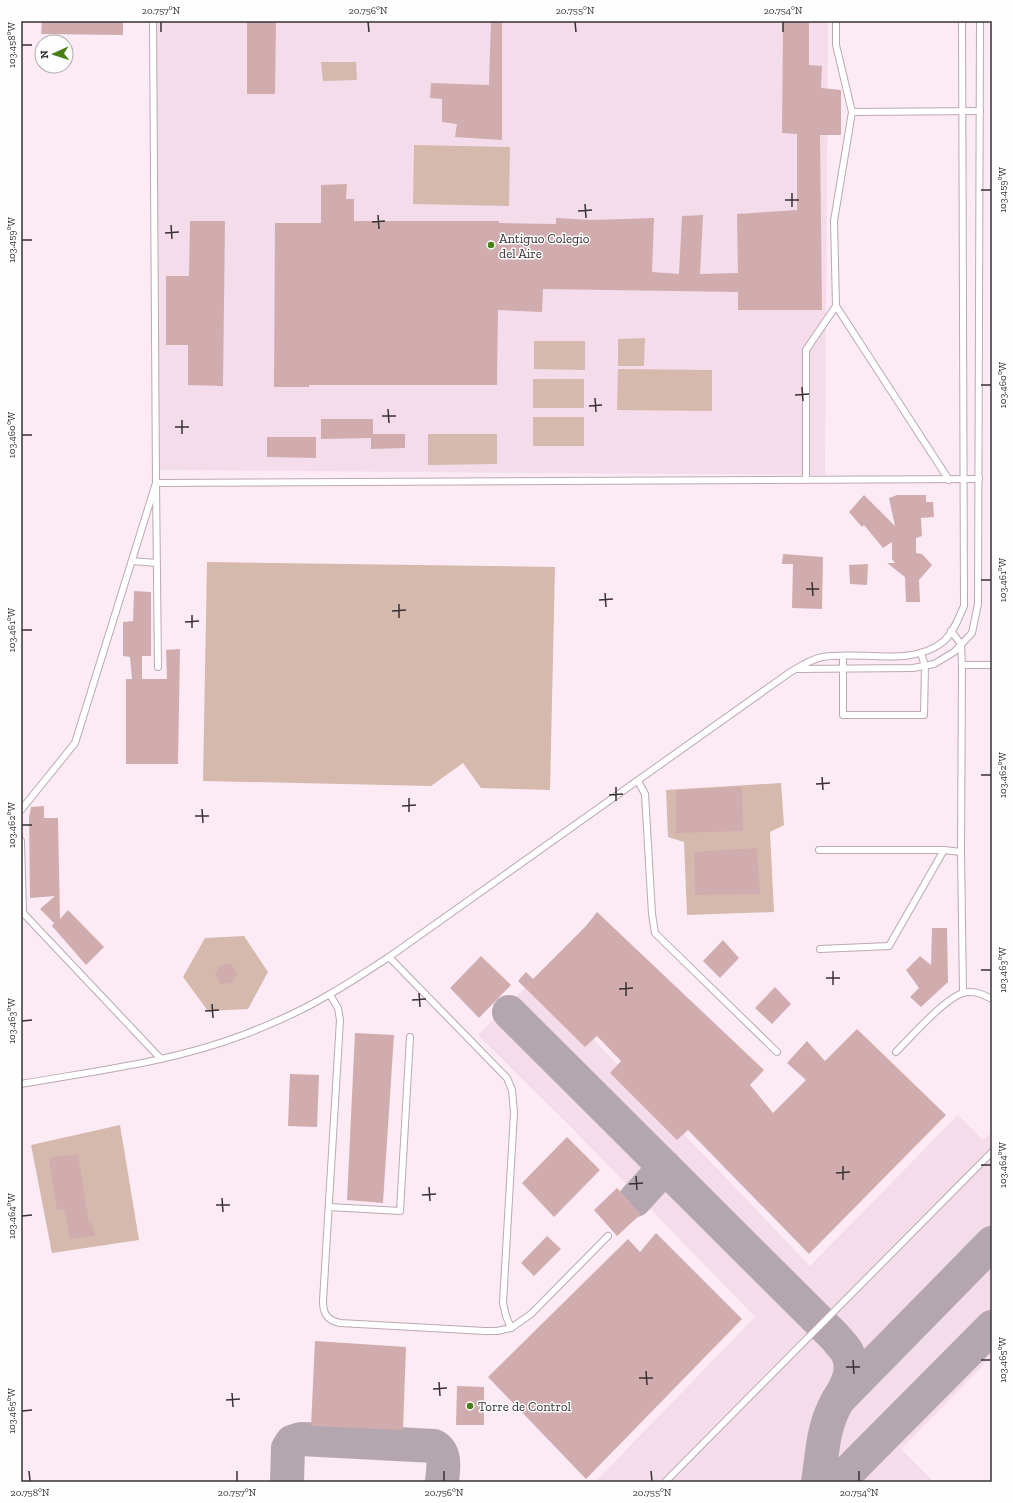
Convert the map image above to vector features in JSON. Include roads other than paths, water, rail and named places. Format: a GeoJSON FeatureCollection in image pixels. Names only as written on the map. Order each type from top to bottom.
{"type":"FeatureCollection","features":[{"type":"Feature","properties":{"kind":"lane"},"geometry":{"type":"LineString","coordinates":[[153,21],[158,667]]}},
{"type":"Feature","properties":{"kind":"lane"},"geometry":{"type":"LineString","coordinates":[[836,21],[836,45],[852,112],[834,221],[836,306],[949,480]]}},
{"type":"Feature","properties":{"kind":"lane"},"geometry":{"type":"LineString","coordinates":[[21,1084],[161,1059],[204,1048],[243,1035],[295,1012],[330,995],[389,957],[808,661],[843,656],[910,656],[927,652],[945,640],[956,623],[964,606],[962,21]]}},
{"type":"Feature","properties":{"kind":"lane"},"geometry":{"type":"LineString","coordinates":[[796,669],[913,668],[925,666],[934,664],[954,652],[972,632],[978,604],[980,21]]}},
{"type":"Feature","properties":{"kind":"lane"},"geometry":{"type":"LineString","coordinates":[[852,112],[980,111]]}},
{"type":"Feature","properties":{"kind":"lane"},"geometry":{"type":"LineString","coordinates":[[806,480],[806,350],[836,306]]}},
{"type":"Feature","properties":{"kind":"lane"},"geometry":{"type":"LineString","coordinates":[[156,483],[979,479]]}},
{"type":"Feature","properties":{"kind":"lane"},"geometry":{"type":"LineString","coordinates":[[21,810],[75,743],[156,483]]}},
{"type":"Feature","properties":{"kind":"lane"},"geometry":{"type":"LineString","coordinates":[[132,561],[156,563]]}},
{"type":"Feature","properties":{"kind":"lane"},"geometry":{"type":"LineString","coordinates":[[951,631],[961,644],[962,665],[963,993]]}},
{"type":"Feature","properties":{"kind":"lane"},"geometry":{"type":"LineString","coordinates":[[843,656],[843,715],[924,715],[925,666],[921,653]]}},
{"type":"Feature","properties":{"kind":"lane"},"geometry":{"type":"LineString","coordinates":[[962,665],[992,665]]}},
{"type":"Feature","properties":{"kind":"lane"},"geometry":{"type":"LineString","coordinates":[[638,780],[645,794],[652,914],[655,932],[777,1052]]}},
{"type":"Feature","properties":{"kind":"lane"},"geometry":{"type":"LineString","coordinates":[[21,841],[23,913],[161,1059]]}},
{"type":"Feature","properties":{"kind":"lane"},"geometry":{"type":"LineString","coordinates":[[819,850],[944,850],[962,852]]}},
{"type":"Feature","properties":{"kind":"lane"},"geometry":{"type":"LineString","coordinates":[[820,949],[890,946],[944,850]]}},
{"type":"Feature","properties":{"kind":"lane"},"geometry":{"type":"LineString","coordinates":[[389,957],[507,1078],[512,1090],[514,1113],[503,1303],[511,1328]]}},
{"type":"Feature","properties":{"kind":"lane"},"geometry":{"type":"LineString","coordinates":[[896,1052],[950,1000],[963,993],[977,992],[992,999]]}},
{"type":"Feature","properties":{"kind":"lane"},"geometry":{"type":"LineString","coordinates":[[330,995],[338,1008],[340,1020],[323,1301],[325,1314],[328,1319],[340,1323],[485,1331],[497,1331],[511,1328],[531,1314],[608,1236]]}},
{"type":"Feature","properties":{"kind":"lane"},"geometry":{"type":"LineString","coordinates":[[329,1207],[400,1211],[410,1037]]}},
{"type":"Feature","properties":{"kind":"lane"},"geometry":{"type":"LineString","coordinates":[[665,1482],[992,1152]]}},
{"type":"Feature","properties":{"kind":"place","name":"Antiguo Colegio del Aire"},"geometry":{"type":"Point","coordinates":[491,245]}},
{"type":"Feature","properties":{"kind":"place","name":"Torre de Control"},"geometry":{"type":"Point","coordinates":[470,1406]}}]}
